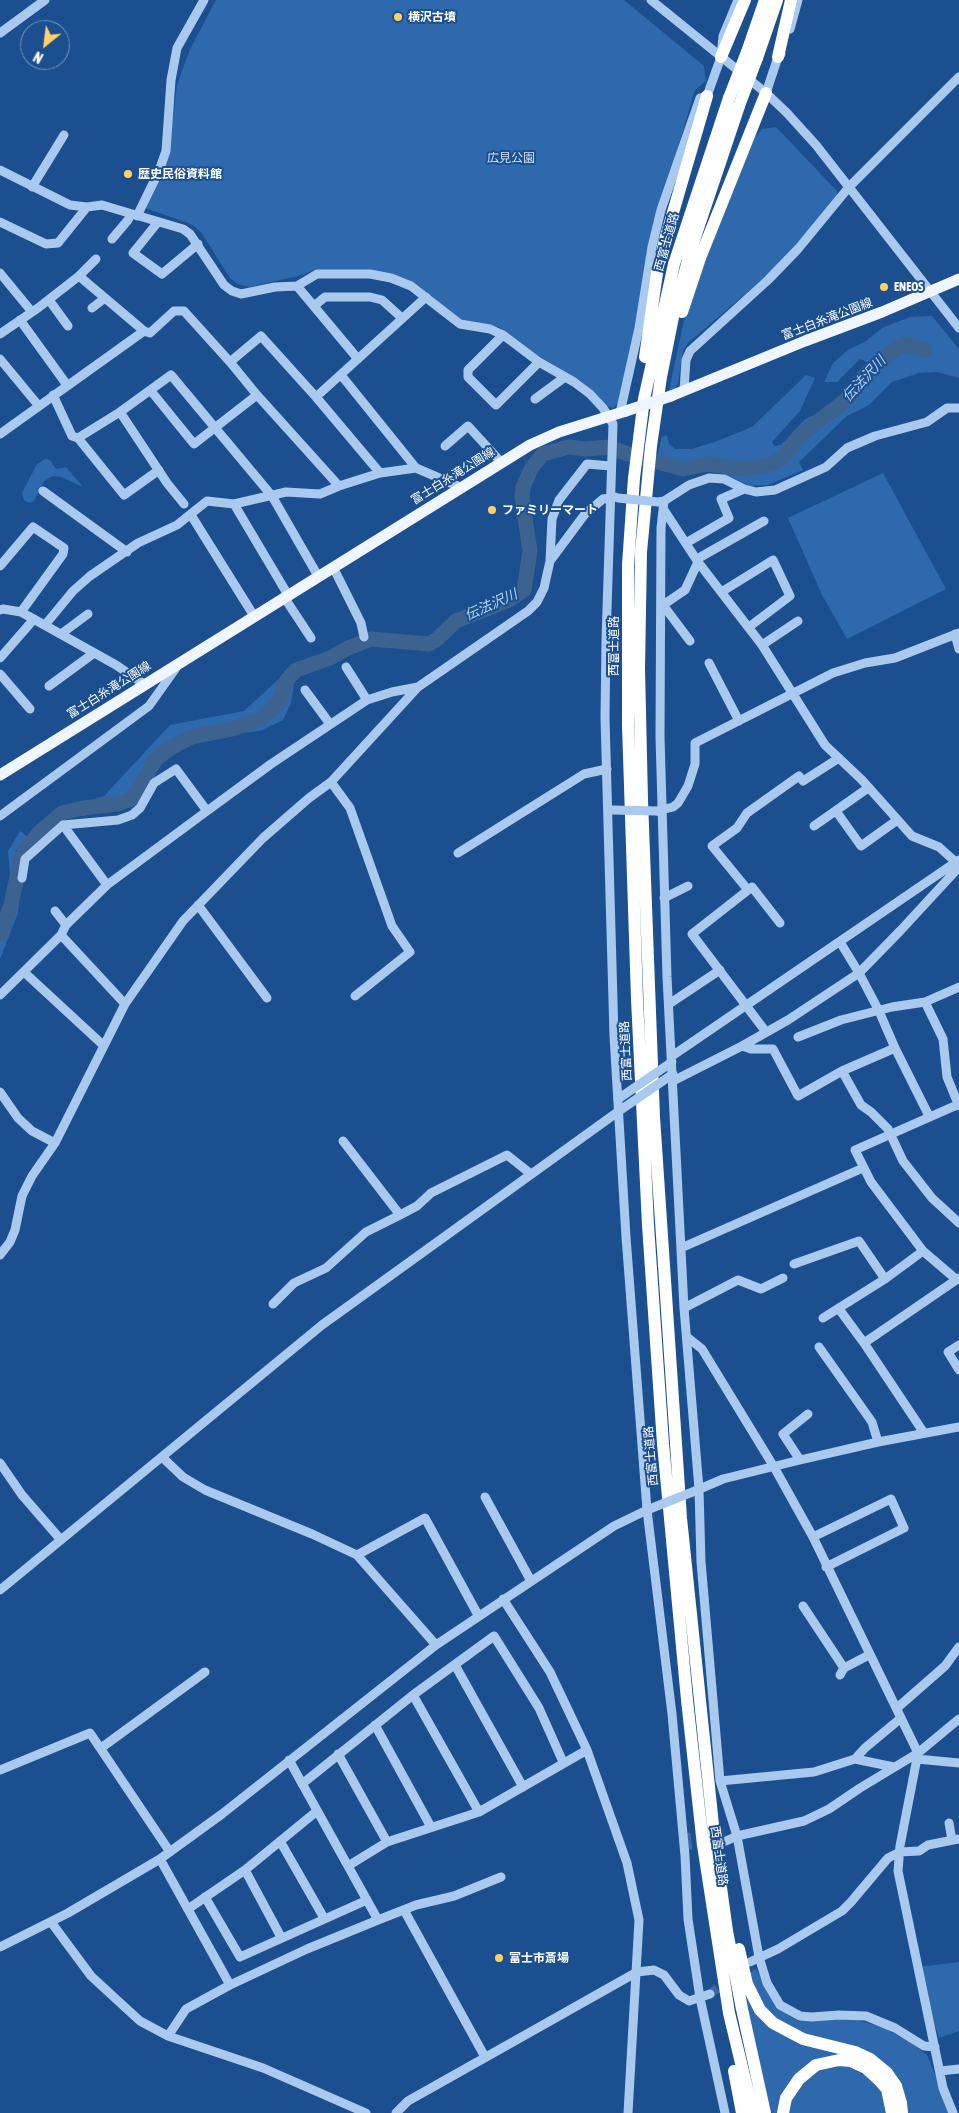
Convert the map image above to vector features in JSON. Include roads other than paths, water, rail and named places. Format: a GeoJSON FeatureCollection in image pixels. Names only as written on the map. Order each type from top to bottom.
{"type":"FeatureCollection","features":[{"type":"Feature","properties":{"kind":"highway"},"geometry":{"type":"LineString","coordinates":[[721,58],[745,0]]}},
{"type":"Feature","properties":{"kind":"highway","name":"西富士道路"},"geometry":{"type":"LineString","coordinates":[[752,55],[765,0]]}},
{"type":"Feature","properties":{"kind":"highway","name":"西富士道路"},"geometry":{"type":"LineString","coordinates":[[647,442],[644,400],[674,264],[752,55],[777,0]]}},
{"type":"Feature","properties":{"kind":"highway"},"geometry":{"type":"LineString","coordinates":[[778,57],[791,0]]}},
{"type":"Feature","properties":{"kind":"highway"},"geometry":{"type":"LineString","coordinates":[[647,442],[660,415],[671,357],[688,292],[766,93]]}},
{"type":"Feature","properties":{"kind":"highway"},"geometry":{"type":"LineString","coordinates":[[644,400],[644,360],[657,273],[664,240],[707,96]]}},
{"type":"Feature","properties":{"kind":"highway","name":"西富士道路"},"geometry":{"type":"LineString","coordinates":[[734,102],[680,284],[647,442],[641,478],[639,669],[654,1117],[682,1518],[717,1841],[729,2012],[752,2113]]}},
{"type":"Feature","properties":{"kind":"highway"},"geometry":{"type":"LineString","coordinates":[[717,1841],[724,2021],[742,2113]]}},
{"type":"Feature","properties":{"kind":"highway"},"geometry":{"type":"LineString","coordinates":[[717,1841],[747,1984],[760,2010],[773,2023],[803,2039],[855,2052],[870,2059],[887,2073],[896,2086],[902,2113]]}},
{"type":"Feature","properties":{"kind":"highway","name":"西富士道路"},"geometry":{"type":"LineString","coordinates":[[717,1841],[742,2009],[765,2113]]}},
{"type":"Feature","properties":{"kind":"highway"},"geometry":{"type":"LineString","coordinates":[[783,2113],[786,2098],[799,2079],[816,2065],[839,2060],[851,2061],[866,2068],[878,2079],[887,2089],[892,2113]]}},
{"type":"Feature","properties":{"kind":"main road","name":"富士白糸滝公園線"},"geometry":{"type":"LineString","coordinates":[[0,775],[460,487],[501,462],[559,432],[671,396],[882,312],[959,279]]}},
{"type":"Feature","properties":{"kind":"street"},"geometry":{"type":"LineString","coordinates":[[0,33],[45,0]]}},
{"type":"Feature","properties":{"kind":"street"},"geometry":{"type":"LineString","coordinates":[[112,238],[134,215],[159,171],[166,150],[171,80],[177,48],[204,0]]}},
{"type":"Feature","properties":{"kind":"street"},"geometry":{"type":"LineString","coordinates":[[651,0],[766,93],[816,145],[932,291],[959,328]]}},
{"type":"Feature","properties":{"kind":"street"},"geometry":{"type":"LineString","coordinates":[[725,2113],[700,1998],[688,1919],[685,1856],[672,1714],[647,1510],[626,1237],[614,1036],[610,810],[607,769],[606,640],[615,497],[612,462],[613,424],[618,414],[639,328],[652,247],[661,210],[700,98],[707,96],[721,58],[723,36],[738,0]]}},
{"type":"Feature","properties":{"kind":"street"},"geometry":{"type":"LineString","coordinates":[[766,93],[778,57],[784,49],[798,0]]}},
{"type":"Feature","properties":{"kind":"street"},"geometry":{"type":"LineString","coordinates":[[684,390],[686,360],[690,351],[768,280],[798,249],[849,187],[959,77]]}},
{"type":"Feature","properties":{"kind":"street"},"geometry":{"type":"LineString","coordinates":[[32,186],[64,135]]}},
{"type":"Feature","properties":{"kind":"street"},"geometry":{"type":"LineString","coordinates":[[0,170],[70,205],[87,207],[102,205],[182,229],[190,234],[198,244],[224,285],[232,291],[241,294],[275,287],[297,286],[317,274],[370,274],[411,286],[460,324],[490,329],[503,335],[539,362],[565,377],[618,414]]}},
{"type":"Feature","properties":{"kind":"street"},"geometry":{"type":"LineString","coordinates":[[0,222],[46,244],[58,243],[87,207]]}},
{"type":"Feature","properties":{"kind":"street"},"geometry":{"type":"LineString","coordinates":[[158,222],[133,254],[162,274],[198,244]]}},
{"type":"Feature","properties":{"kind":"street"},"geometry":{"type":"LineString","coordinates":[[0,334],[49,300],[79,276],[96,259]]}},
{"type":"Feature","properties":{"kind":"street"},"geometry":{"type":"LineString","coordinates":[[0,273],[32,312]]}},
{"type":"Feature","properties":{"kind":"street"},"geometry":{"type":"LineString","coordinates":[[79,276],[144,331],[150,333],[174,312],[184,311],[339,486]]}},
{"type":"Feature","properties":{"kind":"street"},"geometry":{"type":"LineString","coordinates":[[297,286],[358,359]]}},
{"type":"Feature","properties":{"kind":"street"},"geometry":{"type":"LineString","coordinates":[[314,306],[325,297],[370,297],[382,300],[402,318]]}},
{"type":"Feature","properties":{"kind":"street"},"geometry":{"type":"LineString","coordinates":[[316,397],[426,297]]}},
{"type":"Feature","properties":{"kind":"street"},"geometry":{"type":"LineString","coordinates":[[92,308],[105,298]]}},
{"type":"Feature","properties":{"kind":"street"},"geometry":{"type":"LineString","coordinates":[[49,300],[68,326]]}},
{"type":"Feature","properties":{"kind":"street"},"geometry":{"type":"LineString","coordinates":[[20,320],[67,385]]}},
{"type":"Feature","properties":{"kind":"street"},"geometry":{"type":"LineString","coordinates":[[1,431],[144,331]]}},
{"type":"Feature","properties":{"kind":"street"},"geometry":{"type":"LineString","coordinates":[[503,335],[468,370],[468,377],[496,405],[539,362]]}},
{"type":"Feature","properties":{"kind":"street"},"geometry":{"type":"LineString","coordinates":[[230,362],[261,336],[316,397],[380,473]]}},
{"type":"Feature","properties":{"kind":"street"},"geometry":{"type":"LineString","coordinates":[[0,359],[38,405]]}},
{"type":"Feature","properties":{"kind":"street"},"geometry":{"type":"LineString","coordinates":[[341,374],[416,468],[460,487]]}},
{"type":"Feature","properties":{"kind":"street"},"geometry":{"type":"LineString","coordinates":[[78,438],[120,412],[171,375],[272,496],[318,576]]}},
{"type":"Feature","properties":{"kind":"street"},"geometry":{"type":"LineString","coordinates":[[535,399],[565,377]]}},
{"type":"Feature","properties":{"kind":"street"},"geometry":{"type":"LineString","coordinates":[[151,390],[194,444],[257,395]]}},
{"type":"Feature","properties":{"kind":"street"},"geometry":{"type":"LineString","coordinates":[[53,396],[72,436],[78,438],[124,495],[159,470]]}},
{"type":"Feature","properties":{"kind":"street"},"geometry":{"type":"LineString","coordinates":[[550,561],[585,514],[602,499],[615,497],[662,504],[689,485],[710,478],[724,479],[744,489],[756,492],[774,490],[826,467],[846,448],[875,436],[927,422],[947,408],[959,408]]}},
{"type":"Feature","properties":{"kind":"street"},"geometry":{"type":"LineString","coordinates":[[120,412],[184,504]]}},
{"type":"Feature","properties":{"kind":"street"},"geometry":{"type":"LineString","coordinates":[[445,446],[468,426],[501,462]]}},
{"type":"Feature","properties":{"kind":"street"},"geometry":{"type":"LineString","coordinates":[[0,1255],[10,1242],[15,1230],[26,1189],[32,1176],[55,1143],[125,1004],[183,921],[263,838],[309,798],[331,782],[418,687],[528,611],[537,602],[544,588],[550,561],[552,519],[559,500],[587,464],[612,462]]}},
{"type":"Feature","properties":{"kind":"street"},"geometry":{"type":"LineString","coordinates":[[45,626],[73,591],[90,576],[138,543],[177,525],[207,501],[234,504],[286,492],[320,494],[380,473],[416,468]]}},
{"type":"Feature","properties":{"kind":"street"},"geometry":{"type":"LineString","coordinates":[[686,543],[730,518],[721,499],[744,489]]}},
{"type":"Feature","properties":{"kind":"street"},"geometry":{"type":"LineString","coordinates":[[43,491],[127,552]]}},
{"type":"Feature","properties":{"kind":"street"},"geometry":{"type":"LineString","coordinates":[[234,504],[311,638]]}},
{"type":"Feature","properties":{"kind":"street"},"geometry":{"type":"LineString","coordinates":[[662,504],[698,560],[762,645],[818,734],[912,836],[939,847],[958,864]]}},
{"type":"Feature","properties":{"kind":"street"},"geometry":{"type":"LineString","coordinates":[[662,504],[660,810],[684,1308],[701,1562],[720,1781],[737,1836],[759,1957],[767,1982],[780,2005],[800,2016],[866,2016],[895,2028],[924,2046],[935,2047]]}},
{"type":"Feature","properties":{"kind":"street"},"geometry":{"type":"LineString","coordinates":[[191,514],[254,616]]}},
{"type":"Feature","properties":{"kind":"street"},"geometry":{"type":"LineString","coordinates":[[662,602],[685,590],[698,560],[764,521]]}},
{"type":"Feature","properties":{"kind":"street"},"geometry":{"type":"LineString","coordinates":[[1,564],[33,527],[64,548],[63,554],[22,612]]}},
{"type":"Feature","properties":{"kind":"street"},"geometry":{"type":"LineString","coordinates":[[723,591],[773,560],[790,596],[749,627]]}},
{"type":"Feature","properties":{"kind":"street"},"geometry":{"type":"LineString","coordinates":[[333,567],[361,623],[364,637]]}},
{"type":"Feature","properties":{"kind":"street"},"geometry":{"type":"LineString","coordinates":[[662,602],[690,641]]}},
{"type":"Feature","properties":{"kind":"street"},"geometry":{"type":"LineString","coordinates":[[1,609],[22,612],[116,665],[144,684]]}},
{"type":"Feature","properties":{"kind":"street"},"geometry":{"type":"LineString","coordinates":[[62,634],[88,614]]}},
{"type":"Feature","properties":{"kind":"street"},"geometry":{"type":"LineString","coordinates":[[0,658],[34,619]]}},
{"type":"Feature","properties":{"kind":"street"},"geometry":{"type":"LineString","coordinates":[[762,645],[798,621]]}},
{"type":"Feature","properties":{"kind":"street"},"geometry":{"type":"LineString","coordinates":[[610,810],[660,810],[673,807],[678,803],[688,786],[695,764],[695,743],[834,673],[865,663],[896,658],[957,633],[959,648]]}},
{"type":"Feature","properties":{"kind":"street"},"geometry":{"type":"LineString","coordinates":[[49,686],[94,653]]}},
{"type":"Feature","properties":{"kind":"street"},"geometry":{"type":"LineString","coordinates":[[0,816],[149,706],[181,662]]}},
{"type":"Feature","properties":{"kind":"street"},"geometry":{"type":"LineString","coordinates":[[709,663],[739,721]]}},
{"type":"Feature","properties":{"kind":"street"},"geometry":{"type":"LineString","coordinates":[[346,667],[367,700]]}},
{"type":"Feature","properties":{"kind":"street"},"geometry":{"type":"LineString","coordinates":[[0,674],[30,709]]}},
{"type":"Feature","properties":{"kind":"street"},"geometry":{"type":"LineString","coordinates":[[0,995],[61,935],[66,925],[107,885],[206,811],[367,700],[392,692],[418,687]]}},
{"type":"Feature","properties":{"kind":"street"},"geometry":{"type":"LineString","coordinates":[[305,690],[330,724]]}},
{"type":"Feature","properties":{"kind":"street"},"geometry":{"type":"LineString","coordinates":[[748,890],[712,846],[737,828],[747,813],[799,776],[803,781],[840,758]]}},
{"type":"Feature","properties":{"kind":"street"},"geometry":{"type":"LineString","coordinates":[[22,878],[25,859],[64,825],[118,820],[132,815],[140,808],[154,783],[176,769],[206,811]]}},
{"type":"Feature","properties":{"kind":"street"},"geometry":{"type":"LineString","coordinates":[[458,853],[584,774],[607,769]]}},
{"type":"Feature","properties":{"kind":"street"},"geometry":{"type":"LineString","coordinates":[[331,782],[350,808],[392,926],[410,952],[356,996]]}},
{"type":"Feature","properties":{"kind":"street"},"geometry":{"type":"LineString","coordinates":[[814,826],[868,788]]}},
{"type":"Feature","properties":{"kind":"street"},"geometry":{"type":"LineString","coordinates":[[836,811],[861,846],[896,820]]}},
{"type":"Feature","properties":{"kind":"street"},"geometry":{"type":"LineString","coordinates":[[64,825],[107,885]]}},
{"type":"Feature","properties":{"kind":"street"},"geometry":{"type":"LineString","coordinates":[[618,1099],[747,1005],[958,864]]}},
{"type":"Feature","properties":{"kind":"street"},"geometry":{"type":"LineString","coordinates":[[0,1590],[322,1325],[531,1174],[619,1111],[673,1077],[742,1046],[831,993],[860,972],[901,930],[958,864]]}},
{"type":"Feature","properties":{"kind":"street"},"geometry":{"type":"LineString","coordinates":[[664,898],[688,886]]}},
{"type":"Feature","properties":{"kind":"street"},"geometry":{"type":"LineString","coordinates":[[766,1032],[692,934],[752,887],[780,924]]}},
{"type":"Feature","properties":{"kind":"street"},"geometry":{"type":"LineString","coordinates":[[198,905],[267,998]]}},
{"type":"Feature","properties":{"kind":"street"},"geometry":{"type":"LineString","coordinates":[[55,911],[66,925]]}},
{"type":"Feature","properties":{"kind":"street"},"geometry":{"type":"LineString","coordinates":[[61,935],[125,1004]]}},
{"type":"Feature","properties":{"kind":"street"},"geometry":{"type":"LineString","coordinates":[[840,942],[860,972],[929,1116]]}},
{"type":"Feature","properties":{"kind":"street"},"geometry":{"type":"LineString","coordinates":[[669,1004],[720,970]]}},
{"type":"Feature","properties":{"kind":"street"},"geometry":{"type":"LineString","coordinates":[[24,972],[103,1045]]}},
{"type":"Feature","properties":{"kind":"street"},"geometry":{"type":"LineString","coordinates":[[798,1037],[841,1020],[925,1002],[959,988]]}},
{"type":"Feature","properties":{"kind":"street"},"geometry":{"type":"LineString","coordinates":[[864,1342],[958,1279],[922,1251],[884,1202],[863,1168],[855,1150],[959,1104],[947,1077],[943,1039],[925,1002]]}},
{"type":"Feature","properties":{"kind":"street"},"geometry":{"type":"LineString","coordinates":[[742,1046],[751,1049],[772,1049],[798,1096],[842,1071],[895,1048]]}},
{"type":"Feature","properties":{"kind":"street"},"geometry":{"type":"LineString","coordinates":[[842,1071],[860,1105],[871,1112],[888,1129],[903,1162],[932,1198],[959,1223]]}},
{"type":"Feature","properties":{"kind":"street"},"geometry":{"type":"LineString","coordinates":[[0,1092],[18,1118],[32,1131],[55,1143]]}},
{"type":"Feature","properties":{"kind":"street"},"geometry":{"type":"LineString","coordinates":[[342,1141],[400,1215]]}},
{"type":"Feature","properties":{"kind":"street"},"geometry":{"type":"LineString","coordinates":[[272,1304],[294,1283],[326,1268],[366,1232],[417,1206],[431,1193],[507,1154],[531,1174]]}},
{"type":"Feature","properties":{"kind":"street"},"geometry":{"type":"LineString","coordinates":[[681,1248],[863,1168]]}},
{"type":"Feature","properties":{"kind":"street"},"geometry":{"type":"LineString","coordinates":[[794,1264],[859,1241],[885,1279]]}},
{"type":"Feature","properties":{"kind":"street"},"geometry":{"type":"LineString","coordinates":[[822,1318],[885,1279],[922,1251]]}},
{"type":"Feature","properties":{"kind":"street"},"geometry":{"type":"LineString","coordinates":[[684,1308],[738,1280],[761,1289],[783,1278]]}},
{"type":"Feature","properties":{"kind":"street"},"geometry":{"type":"LineString","coordinates":[[839,1309],[864,1342],[924,1433]]}},
{"type":"Feature","properties":{"kind":"street"},"geometry":{"type":"LineString","coordinates":[[687,1337],[702,1349],[774,1467],[813,1537],[869,1655],[902,1718],[918,1756],[898,1871],[942,2088],[953,2113]]}},
{"type":"Feature","properties":{"kind":"street"},"geometry":{"type":"LineString","coordinates":[[959,1345],[948,1352],[959,1370]]}},
{"type":"Feature","properties":{"kind":"street"},"geometry":{"type":"LineString","coordinates":[[819,1348],[872,1422],[878,1442]]}},
{"type":"Feature","properties":{"kind":"street"},"geometry":{"type":"LineString","coordinates":[[800,1460],[783,1434],[808,1414]]}},
{"type":"Feature","properties":{"kind":"street"},"geometry":{"type":"LineString","coordinates":[[0,1947],[51,1922],[160,1859],[222,1814],[436,1645],[478,1615],[614,1526],[647,1510],[723,1479],[878,1442],[959,1427]]}},
{"type":"Feature","properties":{"kind":"street"},"geometry":{"type":"LineString","coordinates":[[162,1457],[183,1478],[204,1490],[312,1534],[357,1555],[436,1645]]}},
{"type":"Feature","properties":{"kind":"street"},"geometry":{"type":"LineString","coordinates":[[0,1463],[22,1495],[61,1540]]}},
{"type":"Feature","properties":{"kind":"street"},"geometry":{"type":"LineString","coordinates":[[485,1497],[531,1581]]}},
{"type":"Feature","properties":{"kind":"street"},"geometry":{"type":"LineString","coordinates":[[813,1537],[892,1499],[904,1528],[826,1567]]}},
{"type":"Feature","properties":{"kind":"street"},"geometry":{"type":"LineString","coordinates":[[357,1555],[425,1518],[478,1615]]}},
{"type":"Feature","properties":{"kind":"street"},"geometry":{"type":"LineString","coordinates":[[503,1599],[550,1672],[587,1750],[627,1863],[639,1920],[628,2113]]}},
{"type":"Feature","properties":{"kind":"street"},"geometry":{"type":"LineString","coordinates":[[803,1606],[842,1672],[869,1655]]}},
{"type":"Feature","properties":{"kind":"street"},"geometry":{"type":"LineString","coordinates":[[302,1784],[413,1695],[494,1636],[539,1708],[563,1762]]}},
{"type":"Feature","properties":{"kind":"street"},"geometry":{"type":"LineString","coordinates":[[896,1708],[945,1666],[959,1647]]}},
{"type":"Feature","properties":{"kind":"street"},"geometry":{"type":"LineString","coordinates":[[455,1665],[522,1787]]}},
{"type":"Feature","properties":{"kind":"street"},"geometry":{"type":"LineString","coordinates":[[101,1748],[205,1672]]}},
{"type":"Feature","properties":{"kind":"street"},"geometry":{"type":"LineString","coordinates":[[413,1695],[478,1812]]}},
{"type":"Feature","properties":{"kind":"street"},"geometry":{"type":"LineString","coordinates":[[855,1759],[865,1748],[902,1718]]}},
{"type":"Feature","properties":{"kind":"street"},"geometry":{"type":"LineString","coordinates":[[717,1841],[804,1820],[829,1809],[894,1767],[918,1756],[959,1719]]}},
{"type":"Feature","properties":{"kind":"street"},"geometry":{"type":"LineString","coordinates":[[375,1725],[431,1828]]}},
{"type":"Feature","properties":{"kind":"street"},"geometry":{"type":"LineString","coordinates":[[0,1770],[90,1733],[170,1852]]}},
{"type":"Feature","properties":{"kind":"street"},"geometry":{"type":"LineString","coordinates":[[348,1866],[387,1842],[478,1812],[587,1750]]}},
{"type":"Feature","properties":{"kind":"street"},"geometry":{"type":"LineString","coordinates":[[338,1754],[387,1842]]}},
{"type":"Feature","properties":{"kind":"street"},"geometry":{"type":"LineString","coordinates":[[918,1756],[959,1763]]}},
{"type":"Feature","properties":{"kind":"street"},"geometry":{"type":"LineString","coordinates":[[720,1781],[814,1772],[855,1759],[894,1767]]}},
{"type":"Feature","properties":{"kind":"street"},"geometry":{"type":"LineString","coordinates":[[288,1760],[378,1920]]}},
{"type":"Feature","properties":{"kind":"street"},"geometry":{"type":"LineString","coordinates":[[188,1909],[245,1870],[317,1811]]}},
{"type":"Feature","properties":{"kind":"street"},"geometry":{"type":"LineString","coordinates":[[750,1962],[778,1949],[842,1911],[860,1892],[883,1862],[900,1852],[919,1851],[928,1845],[956,1840],[949,1823]]}},
{"type":"Feature","properties":{"kind":"street"},"geometry":{"type":"LineString","coordinates":[[280,1841],[324,1918]]}},
{"type":"Feature","properties":{"kind":"street"},"geometry":{"type":"LineString","coordinates":[[160,1859],[230,1985]]}},
{"type":"Feature","properties":{"kind":"street"},"geometry":{"type":"LineString","coordinates":[[245,1870],[281,1937]]}},
{"type":"Feature","properties":{"kind":"street"},"geometry":{"type":"LineString","coordinates":[[168,2036],[186,2009],[230,1985],[307,1949],[378,1920],[404,1910],[454,1896],[501,1877]]}},
{"type":"Feature","properties":{"kind":"street"},"geometry":{"type":"LineString","coordinates":[[206,1897],[240,1957],[367,1900]]}},
{"type":"Feature","properties":{"kind":"street"},"geometry":{"type":"LineString","coordinates":[[404,1910],[485,2057]]}},
{"type":"Feature","properties":{"kind":"street"},"geometry":{"type":"LineString","coordinates":[[51,1922],[91,1976],[140,2021],[168,2036],[263,2068],[366,2113]]}},
{"type":"Feature","properties":{"kind":"street"},"geometry":{"type":"LineString","coordinates":[[396,2113],[408,2101],[637,1972],[654,1970],[664,1975],[679,1995],[689,2001],[710,1994]]}},
{"type":"Feature","properties":{"kind":"street"},"geometry":{"type":"LineString","coordinates":[[940,2071],[959,2069]]}},
{"type":"Feature","properties":{"kind":"waterway","name":"伝法沢川"},"geometry":{"type":"LineString","coordinates":[[0,934],[11,905],[22,854],[39,833],[62,813],[83,808],[118,804],[131,799],[141,786],[155,760],[173,746],[192,737],[232,729],[260,719],[271,711],[278,703],[287,680],[296,670],[330,658],[348,648],[371,639],[429,644],[456,621],[509,600],[524,590],[530,551],[522,498],[523,487],[532,467],[543,454],[569,447],[585,449],[610,447],[683,469],[708,464],[745,469],[763,466],[778,461],[788,452],[799,436],[846,400],[866,374],[888,354],[904,344],[925,350]]}},
{"type":"Feature","properties":{"kind":"tunnel"},"geometry":{"type":"LineString","coordinates":[[682,1838],[724,1833]]}},
{"type":"Feature","properties":{"kind":"tunnel"},"geometry":{"type":"LineString","coordinates":[[683,1846],[708,1843]]}},
{"type":"Feature","properties":{"kind":"tunnel"},"geometry":{"type":"LineString","coordinates":[[710,1994],[728,1980]]}},
{"type":"Feature","properties":{"kind":"place","name":"横沢古墳"},"geometry":{"type":"Point","coordinates":[398,17]}},
{"type":"Feature","properties":{"kind":"place","name":"歴史民俗資料館"},"geometry":{"type":"Point","coordinates":[128,174]}},
{"type":"Feature","properties":{"kind":"place","name":"ENEOS"},"geometry":{"type":"Point","coordinates":[884,287]}},
{"type":"Feature","properties":{"kind":"place","name":"ファミリーマート"},"geometry":{"type":"Point","coordinates":[492,510]}},
{"type":"Feature","properties":{"kind":"place","name":"富士市斎場"},"geometry":{"type":"Point","coordinates":[499,1958]}},
{"type":"Feature","properties":{"kind":"park label","name":"広見公園"},"geometry":{"type":"Point","coordinates":[511,158]}}]}
